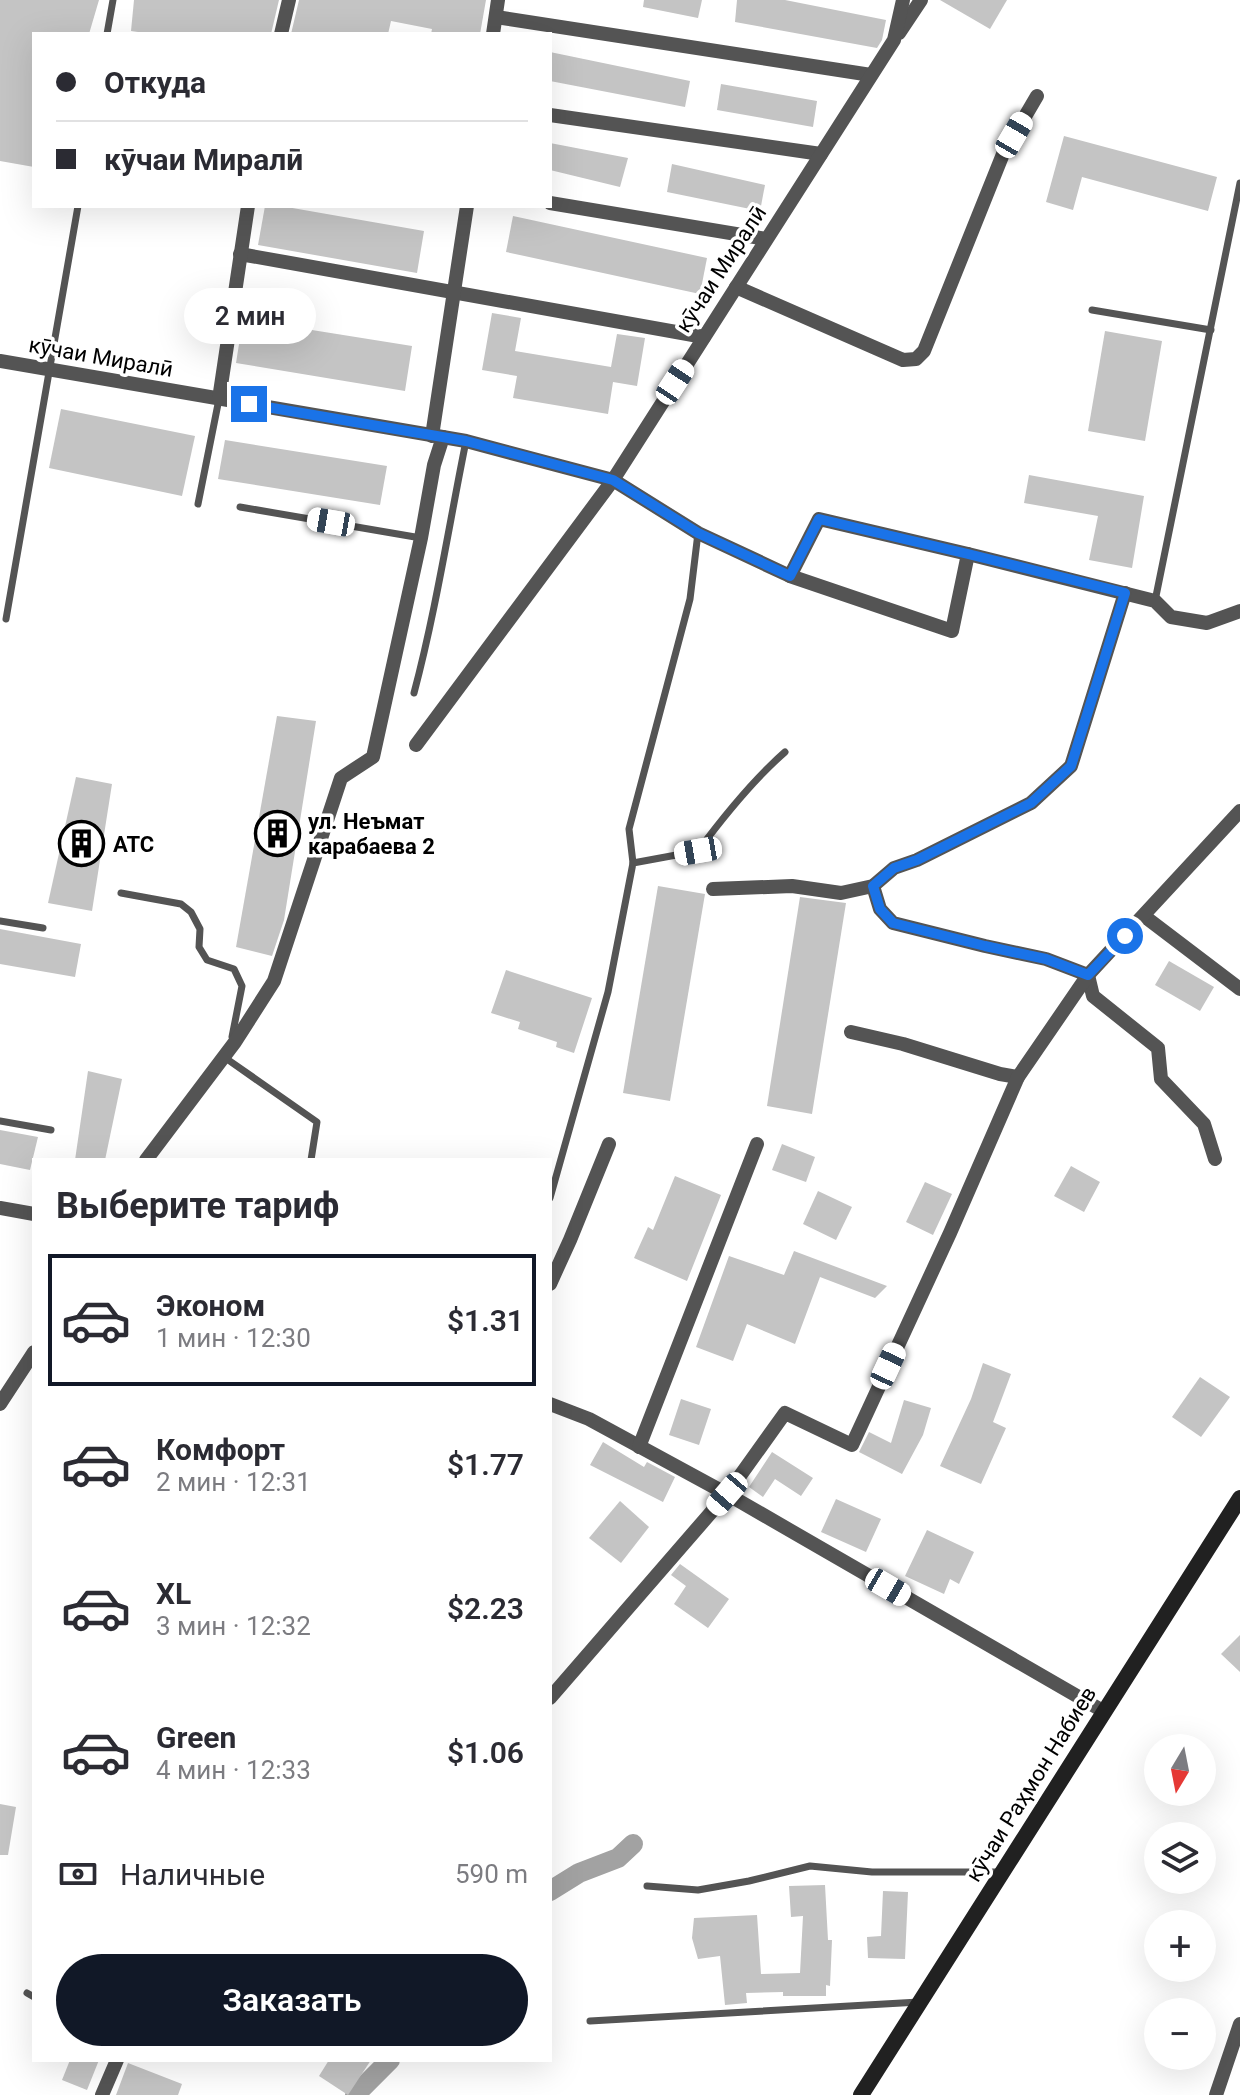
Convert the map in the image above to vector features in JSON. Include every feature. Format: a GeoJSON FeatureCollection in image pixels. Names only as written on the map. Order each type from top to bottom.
{"type":"FeatureCollection","features":[{"type":"Feature","properties":{"kind":"street"},"geometry":{"type":"LineString","coordinates":[[281,32],[289,0]]}},
{"type":"Feature","properties":{"kind":"street"},"geometry":{"type":"LineString","coordinates":[[493,32],[498,0]]}},
{"type":"Feature","properties":{"kind":"street","name":"кӯчаи Миралӣ"},"geometry":{"type":"LineString","coordinates":[[0,361],[466,441],[613,480],[894,40],[903,0]]}},
{"type":"Feature","properties":{"kind":"street"},"geometry":{"type":"LineString","coordinates":[[894,40],[921,0]]}},
{"type":"Feature","properties":{"kind":"street"},"geometry":{"type":"LineString","coordinates":[[496,17],[871,75]]}},
{"type":"Feature","properties":{"kind":"street"},"geometry":{"type":"LineString","coordinates":[[736,287],[903,360],[916,359],[924,351],[1003,154],[1037,96]]}},
{"type":"Feature","properties":{"kind":"street"},"geometry":{"type":"LineString","coordinates":[[552,115],[821,154]]}},
{"type":"Feature","properties":{"kind":"street"},"geometry":{"type":"LineString","coordinates":[[552,203],[766,239]]}},
{"type":"Feature","properties":{"kind":"street"},"geometry":{"type":"LineString","coordinates":[[219,399],[248,208]]}},
{"type":"Feature","properties":{"kind":"street"},"geometry":{"type":"LineString","coordinates":[[148,1158],[235,1042],[274,981],[341,778],[373,757],[434,465],[467,208]]}},
{"type":"Feature","properties":{"kind":"street"},"geometry":{"type":"LineString","coordinates":[[240,254],[704,337]]}},
{"type":"Feature","properties":{"kind":"street"},"geometry":{"type":"LineString","coordinates":[[416,745],[613,480],[698,533],[790,576],[952,631],[968,554]]}},
{"type":"Feature","properties":{"kind":"street"},"geometry":{"type":"LineString","coordinates":[[790,576],[819,519],[1155,601],[1171,617],[1207,623],[1240,611]]}},
{"type":"Feature","properties":{"kind":"street"},"geometry":{"type":"LineString","coordinates":[[713,889],[792,886],[841,893],[873,886],[894,868],[917,860],[1031,803],[1071,766],[1125,593]]}},
{"type":"Feature","properties":{"kind":"street"},"geometry":{"type":"LineString","coordinates":[[552,1696],[727,1494],[785,1413],[852,1445],[1018,1077],[1088,975],[1240,811]]}},
{"type":"Feature","properties":{"kind":"street"},"geometry":{"type":"LineString","coordinates":[[873,886],[880,909],[893,923],[1046,959],[1088,975]]}},
{"type":"Feature","properties":{"kind":"street"},"geometry":{"type":"LineString","coordinates":[[1144,916],[1240,989]]}},
{"type":"Feature","properties":{"kind":"street"},"geometry":{"type":"LineString","coordinates":[[1088,975],[1093,996],[1158,1048],[1161,1079],[1204,1124],[1215,1159]]}},
{"type":"Feature","properties":{"kind":"street"},"geometry":{"type":"LineString","coordinates":[[851,1032],[1018,1077]]}},
{"type":"Feature","properties":{"kind":"street"},"geometry":{"type":"LineString","coordinates":[[552,1279],[609,1144]]}},
{"type":"Feature","properties":{"kind":"street"},"geometry":{"type":"LineString","coordinates":[[639,1447],[757,1144]]}},
{"type":"Feature","properties":{"kind":"street"},"geometry":{"type":"LineString","coordinates":[[0,1208],[32,1214]]}},
{"type":"Feature","properties":{"kind":"street"},"geometry":{"type":"LineString","coordinates":[[0,1404],[32,1355]]}},
{"type":"Feature","properties":{"kind":"street"},"geometry":{"type":"LineString","coordinates":[[552,1405],[589,1419],[727,1494],[1103,1711]]}},
{"type":"Feature","properties":{"kind":"street","name":"кӯчаи Раҳмон Набиев"},"geometry":{"type":"LineString","coordinates":[[861,2095],[1240,1498]]}},
{"type":"Feature","properties":{"kind":"street"},"geometry":{"type":"LineString","coordinates":[[1216,2095],[1240,2024]]}},
{"type":"Feature","properties":{"kind":"street"},"geometry":{"type":"LineString","coordinates":[[102,2095],[116,2062]]}},
{"type":"Feature","properties":{"kind":"lane"},"geometry":{"type":"LineString","coordinates":[[107,32],[113,0]]}},
{"type":"Feature","properties":{"kind":"lane"},"geometry":{"type":"LineString","coordinates":[[1155,601],[1240,183]]}},
{"type":"Feature","properties":{"kind":"lane"},"geometry":{"type":"LineString","coordinates":[[6,619],[78,208]]}},
{"type":"Feature","properties":{"kind":"lane"},"geometry":{"type":"LineString","coordinates":[[1092,310],[1211,330]]}},
{"type":"Feature","properties":{"kind":"lane"},"geometry":{"type":"LineString","coordinates":[[198,504],[219,399]]}},
{"type":"Feature","properties":{"kind":"lane"},"geometry":{"type":"LineString","coordinates":[[414,693],[431,629],[466,441]]}},
{"type":"Feature","properties":{"kind":"lane"},"geometry":{"type":"LineString","coordinates":[[240,507],[421,538]]}},
{"type":"Feature","properties":{"kind":"lane"},"geometry":{"type":"LineString","coordinates":[[552,1191],[608,992],[633,863],[629,829],[690,599],[698,533]]}},
{"type":"Feature","properties":{"kind":"lane"},"geometry":{"type":"LineString","coordinates":[[633,863],[698,851],[724,817],[785,752]]}},
{"type":"Feature","properties":{"kind":"lane"},"geometry":{"type":"LineString","coordinates":[[121,893],[181,904],[191,912],[200,929],[199,947],[207,960],[234,969],[242,986],[232,1037],[235,1042]]}},
{"type":"Feature","properties":{"kind":"lane"},"geometry":{"type":"LineString","coordinates":[[0,921],[43,928]]}},
{"type":"Feature","properties":{"kind":"lane"},"geometry":{"type":"LineString","coordinates":[[224,1057],[317,1122],[311,1158]]}},
{"type":"Feature","properties":{"kind":"lane"},"geometry":{"type":"LineString","coordinates":[[0,1121],[51,1130]]}},
{"type":"Feature","properties":{"kind":"lane"},"geometry":{"type":"LineString","coordinates":[[647,1886],[698,1890],[810,1866],[872,1872],[1002,1872]]}},
{"type":"Feature","properties":{"kind":"lane"},"geometry":{"type":"LineString","coordinates":[[590,2021],[920,2002]]}},
{"type":"Feature","properties":{"kind":"building"},"geometry":{"type":"Polygon","coordinates":[[[0,0],[99,0],[90,32],[32,32],[32,167],[0,161],[0,0]]]}},
{"type":"Feature","properties":{"kind":"building"},"geometry":{"type":"Polygon","coordinates":[[[134,0],[279,0],[271,32],[131,31],[134,0]]]}},
{"type":"Feature","properties":{"kind":"building"},"geometry":{"type":"Polygon","coordinates":[[[299,0],[486,0],[480,32],[431,32],[432,29],[391,21],[388,32],[291,32],[299,0]]]}},
{"type":"Feature","properties":{"kind":"building"},"geometry":{"type":"Polygon","coordinates":[[[644,0],[702,0],[698,18],[643,7],[644,0]]]}},
{"type":"Feature","properties":{"kind":"building"},"geometry":{"type":"Polygon","coordinates":[[[737,0],[785,0],[886,20],[882,40],[877,48],[735,22],[737,0]]]}},
{"type":"Feature","properties":{"kind":"building"},"geometry":{"type":"Polygon","coordinates":[[[940,0],[1007,0],[990,29],[940,0]]]}},
{"type":"Feature","properties":{"kind":"building"},"geometry":{"type":"Polygon","coordinates":[[[552,52],[690,81],[685,107],[552,81],[552,52]]]}},
{"type":"Feature","properties":{"kind":"building"},"geometry":{"type":"Polygon","coordinates":[[[721,84],[817,101],[813,127],[717,110],[721,84]]]}},
{"type":"Feature","properties":{"kind":"building"},"geometry":{"type":"Polygon","coordinates":[[[1064,136],[1217,177],[1208,211],[1082,177],[1073,210],[1046,202],[1064,136]]]}},
{"type":"Feature","properties":{"kind":"building"},"geometry":{"type":"Polygon","coordinates":[[[552,143],[628,158],[620,187],[552,170],[552,143]]]}},
{"type":"Feature","properties":{"kind":"building"},"geometry":{"type":"Polygon","coordinates":[[[672,164],[765,185],[760,211],[667,192],[672,164]]]}},
{"type":"Feature","properties":{"kind":"building"},"geometry":{"type":"Polygon","coordinates":[[[265,208],[292,208],[424,231],[417,273],[258,245],[265,208]]]}},
{"type":"Feature","properties":{"kind":"building"},"geometry":{"type":"Polygon","coordinates":[[[513,216],[707,258],[700,294],[506,252],[513,216]]]}},
{"type":"Feature","properties":{"kind":"building"},"geometry":{"type":"Polygon","coordinates":[[[492,313],[521,318],[515,351],[611,367],[617,334],[645,338],[637,386],[613,382],[608,414],[513,398],[517,376],[482,370],[492,313]]]}},
{"type":"Feature","properties":{"kind":"building"},"geometry":{"type":"Polygon","coordinates":[[[243,319],[412,346],[405,391],[236,363],[243,319]]]}},
{"type":"Feature","properties":{"kind":"building"},"geometry":{"type":"Polygon","coordinates":[[[1105,331],[1162,341],[1145,441],[1088,431],[1105,331]]]}},
{"type":"Feature","properties":{"kind":"building"},"geometry":{"type":"Polygon","coordinates":[[[61,409],[195,436],[182,496],[49,468],[61,409]]]}},
{"type":"Feature","properties":{"kind":"building"},"geometry":{"type":"Polygon","coordinates":[[[225,440],[387,466],[380,505],[218,479],[225,440]]]}},
{"type":"Feature","properties":{"kind":"building"},"geometry":{"type":"Polygon","coordinates":[[[1029,475],[1144,496],[1132,568],[1089,560],[1098,516],[1024,503],[1029,475]]]}},
{"type":"Feature","properties":{"kind":"building","name":"ул. Неъмат карабаева 2"},"geometry":{"type":"Polygon","coordinates":[[[277,716],[316,721],[284,920],[272,956],[236,947],[277,716]]]}},
{"type":"Feature","properties":{"kind":"building","name":"АТС"},"geometry":{"type":"Polygon","coordinates":[[[76,777],[112,784],[92,911],[48,903],[76,777]]]}},
{"type":"Feature","properties":{"kind":"building"},"geometry":{"type":"Polygon","coordinates":[[[658,886],[705,894],[670,1101],[623,1093],[658,886]]]}},
{"type":"Feature","properties":{"kind":"building"},"geometry":{"type":"Polygon","coordinates":[[[800,897],[846,903],[812,1114],[767,1106],[800,897]]]}},
{"type":"Feature","properties":{"kind":"building"},"geometry":{"type":"Polygon","coordinates":[[[0,929],[81,944],[75,977],[0,964],[0,929]]]}},
{"type":"Feature","properties":{"kind":"building"},"geometry":{"type":"Polygon","coordinates":[[[1169,961],[1214,987],[1200,1011],[1155,985],[1169,961]]]}},
{"type":"Feature","properties":{"kind":"building"},"geometry":{"type":"Polygon","coordinates":[[[506,970],[592,998],[574,1053],[556,1047],[557,1042],[518,1029],[520,1022],[491,1013],[506,970]]]}},
{"type":"Feature","properties":{"kind":"building"},"geometry":{"type":"Polygon","coordinates":[[[88,1071],[122,1079],[105,1158],[75,1158],[88,1071]]]}},
{"type":"Feature","properties":{"kind":"building"},"geometry":{"type":"Polygon","coordinates":[[[0,1130],[38,1137],[30,1170],[0,1164],[0,1130]]]}},
{"type":"Feature","properties":{"kind":"building"},"geometry":{"type":"Polygon","coordinates":[[[782,1144],[815,1157],[806,1182],[772,1170],[782,1144]]]}},
{"type":"Feature","properties":{"kind":"building"},"geometry":{"type":"Polygon","coordinates":[[[1071,1166],[1100,1182],[1084,1212],[1054,1196],[1071,1166]]]}},
{"type":"Feature","properties":{"kind":"building"},"geometry":{"type":"Polygon","coordinates":[[[675,1176],[721,1195],[687,1281],[634,1258],[648,1227],[653,1230],[675,1176]]]}},
{"type":"Feature","properties":{"kind":"building"},"geometry":{"type":"Polygon","coordinates":[[[925,1182],[952,1194],[933,1235],[906,1222],[925,1182]]]}},
{"type":"Feature","properties":{"kind":"building"},"geometry":{"type":"Polygon","coordinates":[[[818,1191],[852,1207],[836,1240],[803,1224],[818,1191]]]}},
{"type":"Feature","properties":{"kind":"building"},"geometry":{"type":"Polygon","coordinates":[[[794,1251],[887,1286],[875,1298],[820,1277],[795,1344],[747,1324],[733,1361],[696,1347],[729,1256],[784,1275],[794,1251]]]}},
{"type":"Feature","properties":{"kind":"building"},"geometry":{"type":"Polygon","coordinates":[[[983,1363],[1011,1374],[993,1422],[1006,1428],[981,1484],[940,1466],[971,1399],[983,1363]]]}},
{"type":"Feature","properties":{"kind":"building"},"geometry":{"type":"Polygon","coordinates":[[[1200,1377],[1230,1397],[1201,1437],[1172,1417],[1200,1377]]]}},
{"type":"Feature","properties":{"kind":"building"},"geometry":{"type":"Polygon","coordinates":[[[681,1399],[711,1409],[699,1445],[669,1435],[681,1399]]]}},
{"type":"Feature","properties":{"kind":"building"},"geometry":{"type":"Polygon","coordinates":[[[904,1400],[931,1408],[923,1435],[902,1474],[859,1452],[869,1432],[891,1443],[904,1400]]]}},
{"type":"Feature","properties":{"kind":"building"},"geometry":{"type":"Polygon","coordinates":[[[603,1442],[644,1467],[647,1462],[675,1477],[663,1502],[590,1465],[603,1442]]]}},
{"type":"Feature","properties":{"kind":"building"},"geometry":{"type":"Polygon","coordinates":[[[772,1452],[813,1478],[801,1496],[775,1479],[763,1497],[749,1487],[772,1452]]]}},
{"type":"Feature","properties":{"kind":"building"},"geometry":{"type":"Polygon","coordinates":[[[836,1499],[881,1519],[866,1552],[821,1532],[836,1499]]]}},
{"type":"Feature","properties":{"kind":"building"},"geometry":{"type":"Polygon","coordinates":[[[620,1501],[649,1527],[621,1563],[589,1538],[620,1501]]]}},
{"type":"Feature","properties":{"kind":"building"},"geometry":{"type":"Polygon","coordinates":[[[927,1530],[974,1552],[959,1584],[950,1579],[944,1594],[905,1576],[927,1530]]]}},
{"type":"Feature","properties":{"kind":"building"},"geometry":{"type":"Polygon","coordinates":[[[680,1564],[729,1599],[708,1628],[674,1604],[686,1586],[671,1575],[680,1564]]]}},
{"type":"Feature","properties":{"kind":"building"},"geometry":{"type":"Polygon","coordinates":[[[1240,1635],[1240,1672],[1221,1654],[1240,1635]]]}},
{"type":"Feature","properties":{"kind":"building"},"geometry":{"type":"Polygon","coordinates":[[[0,1804],[16,1807],[8,1855],[0,1855],[0,1804]]]}},
{"type":"Feature","properties":{"kind":"building"},"geometry":{"type":"Polygon","coordinates":[[[825,1885],[828,1940],[832,1940],[830,1986],[826,1985],[826,1996],[746,1993],[747,2003],[725,2005],[720,1956],[698,1959],[692,1938],[694,1918],[757,1915],[761,1974],[800,1973],[803,1916],[791,1917],[789,1886],[825,1885]]]}},
{"type":"Feature","properties":{"kind":"building"},"geometry":{"type":"Polygon","coordinates":[[[883,1891],[908,1892],[905,1959],[868,1958],[867,1937],[881,1936],[883,1891]]]}},
{"type":"Feature","properties":{"kind":"building"},"geometry":{"type":"Polygon","coordinates":[[[69,2062],[98,2062],[87,2090],[62,2080],[69,2062]]]}},
{"type":"Feature","properties":{"kind":"building"},"geometry":{"type":"Polygon","coordinates":[[[328,2062],[370,2062],[348,2095],[319,2076],[328,2062]]]}},
{"type":"Feature","properties":{"kind":"building"},"geometry":{"type":"Polygon","coordinates":[[[128,2063],[182,2084],[178,2095],[116,2095],[128,2063]]]}},
{"type":"Feature","properties":{"kind":"waterway"},"geometry":{"type":"LineString","coordinates":[[552,1890],[579,1873],[618,1858],[633,1844]]}},
{"type":"Feature","properties":{"kind":"waterway"},"geometry":{"type":"LineString","coordinates":[[355,2095],[388,2062]]}},
{"type":"Feature","properties":{"kind":"place","name":"ул. Неъмат карабаева 2"},"geometry":{"type":"Point","coordinates":[277,834]}},
{"type":"Feature","properties":{"kind":"place","name":"АТС"},"geometry":{"type":"Point","coordinates":[82,844]}},
{"type":"Feature","properties":{"kind":"route"},"geometry":{"type":"LineString","coordinates":[[249,404],[466,441],[613,480],[698,533],[790,576],[819,519],[1125,593],[1071,766],[1031,803],[917,860],[894,868],[873,886],[880,909],[893,923],[1046,959],[1088,975],[1125,936]]}}]}
